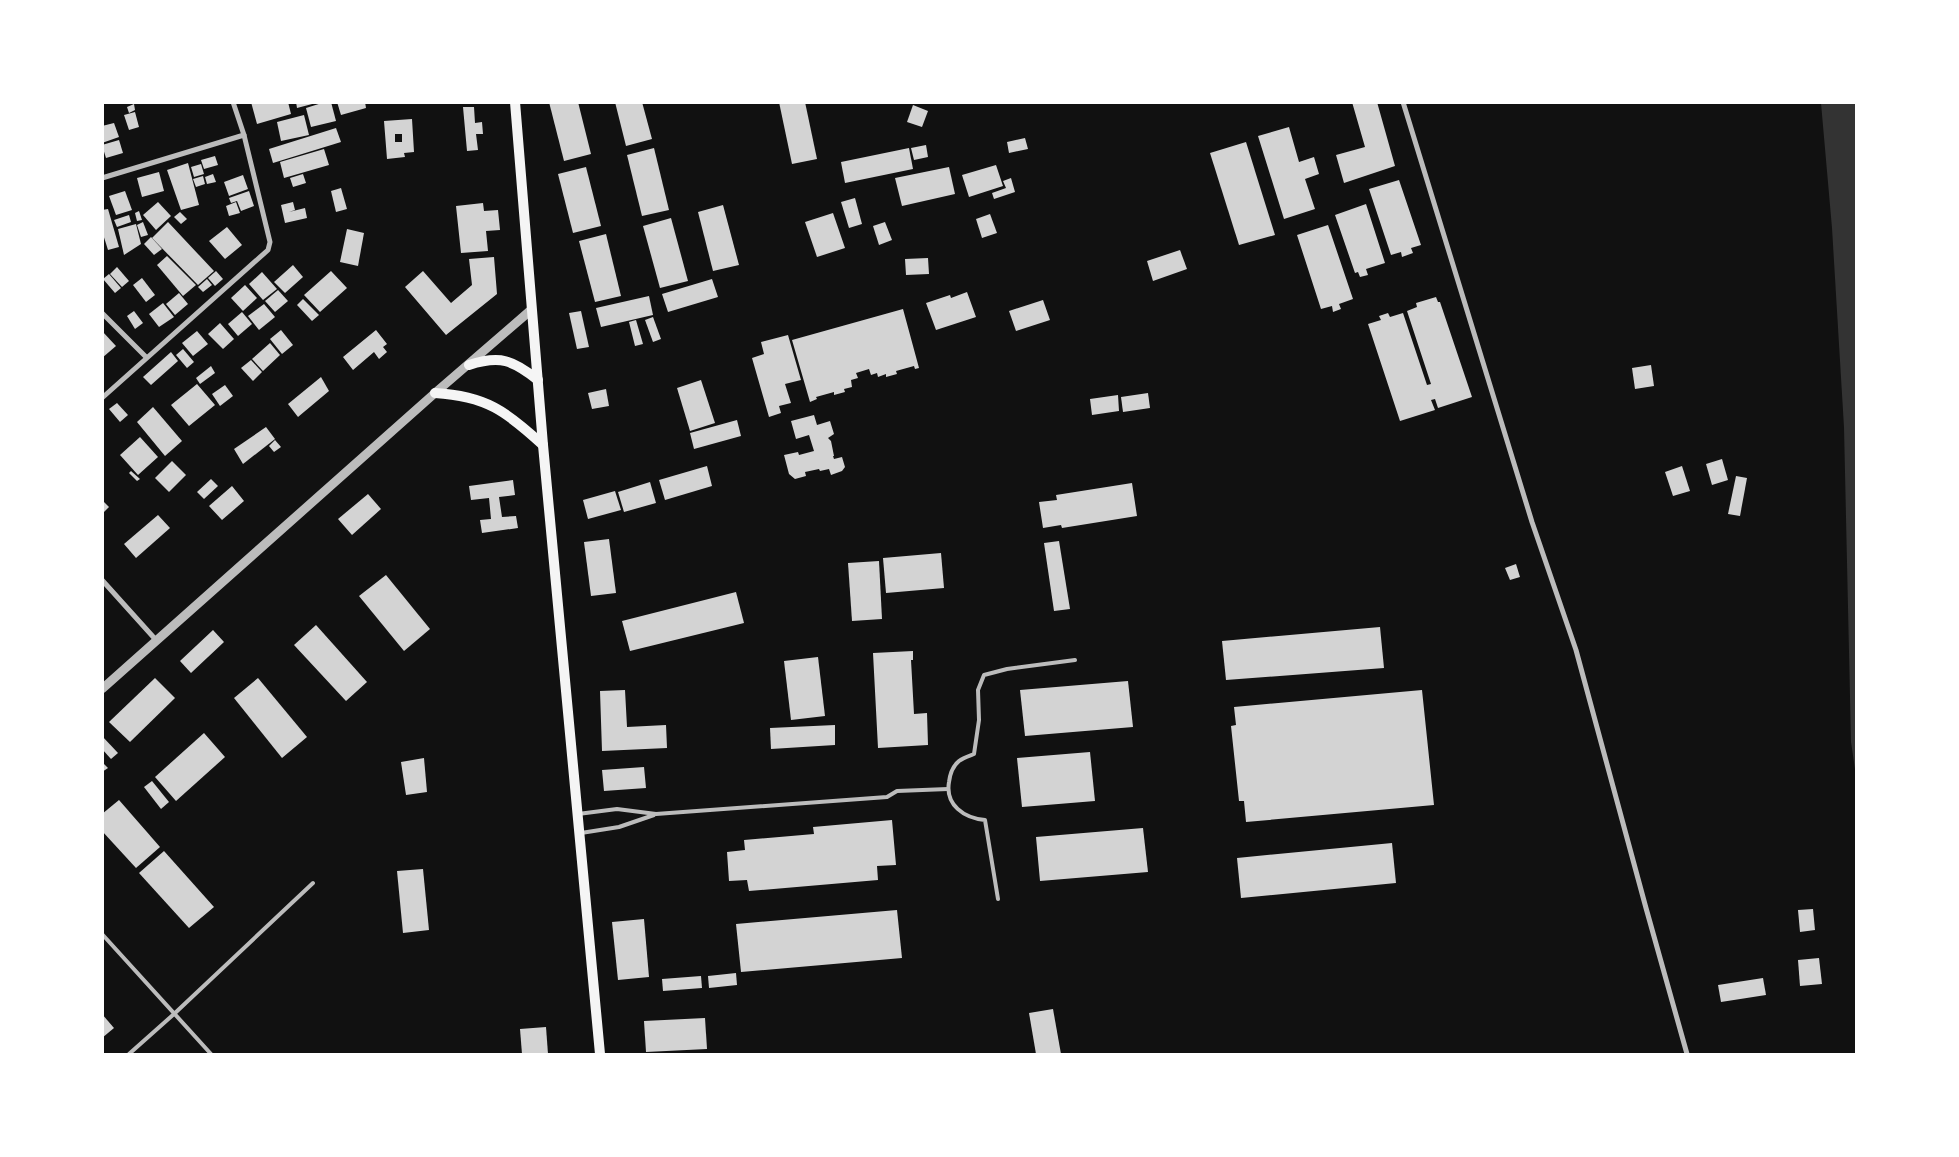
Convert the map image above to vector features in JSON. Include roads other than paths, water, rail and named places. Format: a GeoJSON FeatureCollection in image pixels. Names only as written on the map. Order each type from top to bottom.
{"type":"FeatureCollection","features":[{"type":"Feature","properties":{"kind":"main road"},"geometry":{"type":"LineString","coordinates":[[515,102],[531,310],[600,1054]]}},
{"type":"Feature","properties":{"kind":"main road"},"geometry":{"type":"LineString","coordinates":[[469,365],[492,360],[513,362],[538,380]]}},
{"type":"Feature","properties":{"kind":"main road"},"geometry":{"type":"LineString","coordinates":[[435,394],[469,397],[498,408],[543,444]]}},
{"type":"Feature","properties":{"kind":"street"},"geometry":{"type":"LineString","coordinates":[[102,398],[268,250],[270,242],[244,135],[233,102]]}},
{"type":"Feature","properties":{"kind":"street"},"geometry":{"type":"LineString","coordinates":[[1403,102],[1532,522],[1576,650],[1687,1054]]}},
{"type":"Feature","properties":{"kind":"street"},"geometry":{"type":"LineString","coordinates":[[102,178],[244,135]]}},
{"type":"Feature","properties":{"kind":"street"},"geometry":{"type":"LineString","coordinates":[[102,689],[531,310]]}},
{"type":"Feature","properties":{"kind":"street"},"geometry":{"type":"LineString","coordinates":[[102,313],[146,357]]}},
{"type":"Feature","properties":{"kind":"street"},"geometry":{"type":"LineString","coordinates":[[102,580],[156,640]]}},
{"type":"Feature","properties":{"kind":"lane"},"geometry":{"type":"LineString","coordinates":[[998,899],[984,820],[971,819],[960,812],[951,802],[948,789],[950,773],[960,761],[974,754],[978,720],[978,690],[984,676],[1007,669],[1076,660]]}},
{"type":"Feature","properties":{"kind":"lane"},"geometry":{"type":"LineString","coordinates":[[577,814],[617,809],[656,814],[887,797],[897,791],[948,789]]}},
{"type":"Feature","properties":{"kind":"lane"},"geometry":{"type":"LineString","coordinates":[[579,834],[619,827],[656,814]]}},
{"type":"Feature","properties":{"kind":"lane"},"geometry":{"type":"LineString","coordinates":[[129,1054],[313,883]]}},
{"type":"Feature","properties":{"kind":"lane"},"geometry":{"type":"LineString","coordinates":[[102,934],[211,1054]]}}]}
